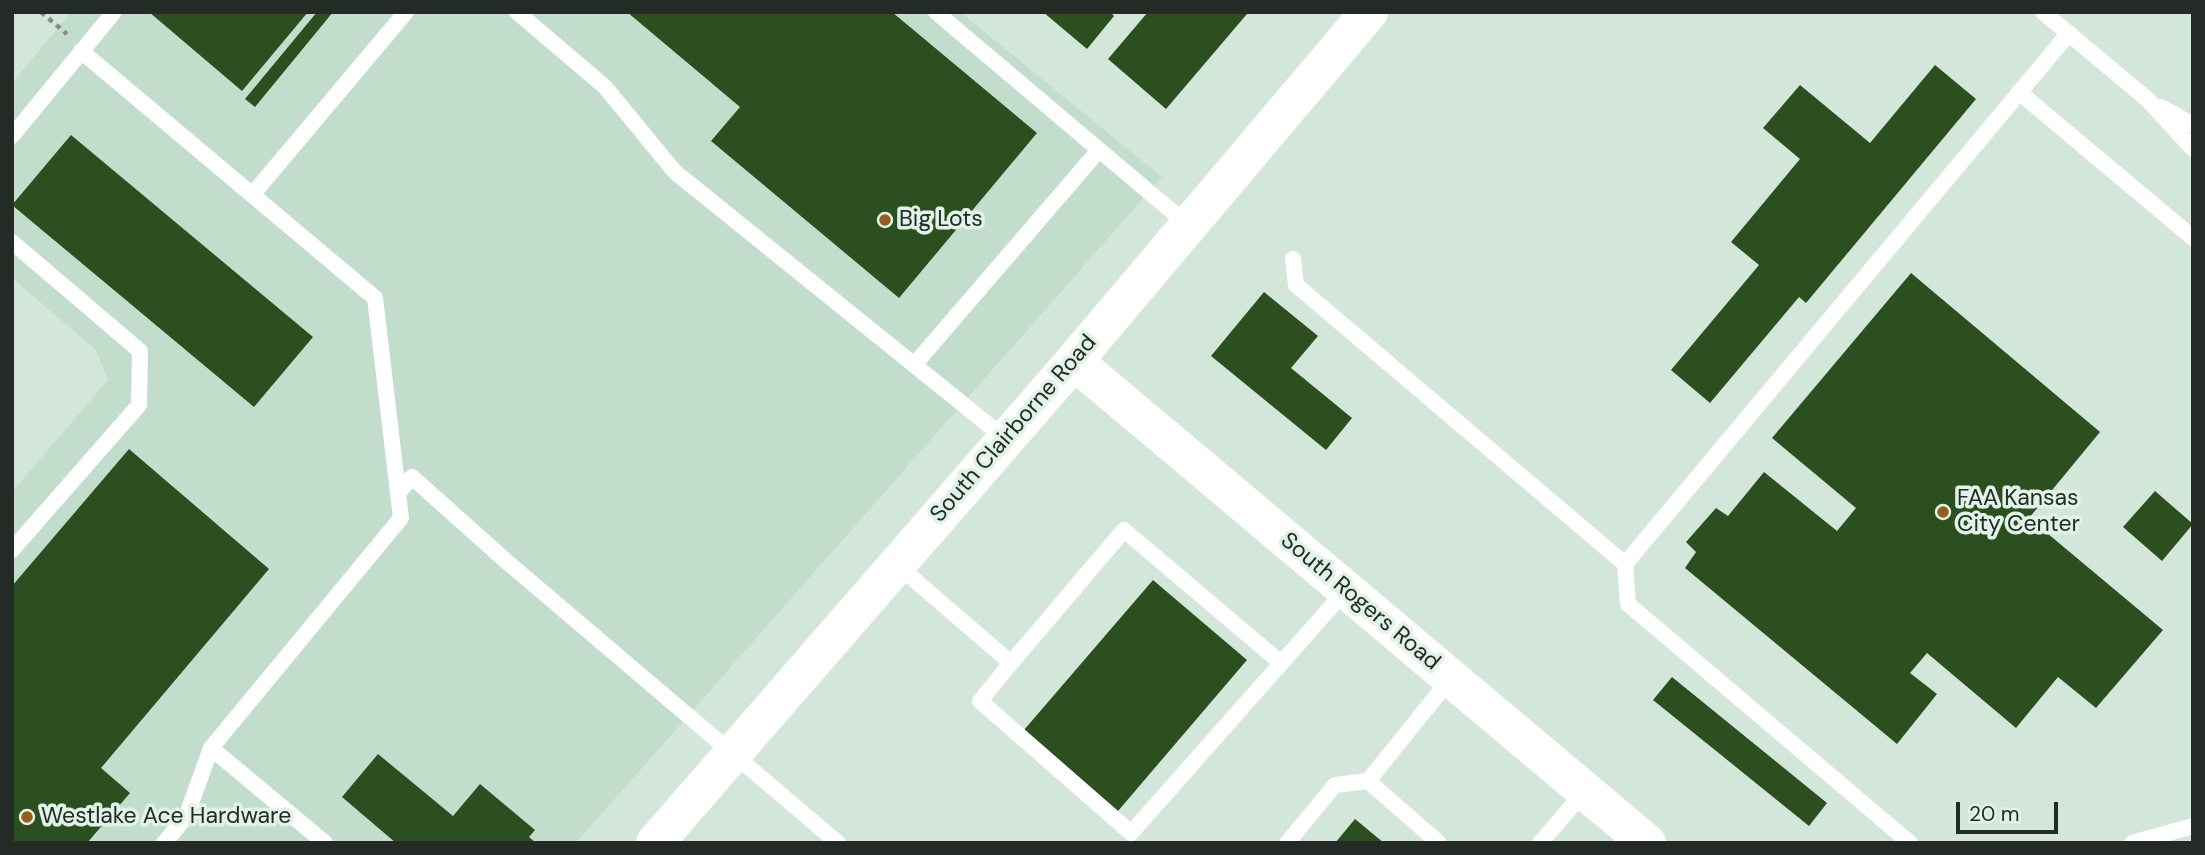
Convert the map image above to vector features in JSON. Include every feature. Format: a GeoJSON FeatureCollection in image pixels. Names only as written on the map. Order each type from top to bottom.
{"type":"FeatureCollection","features":[{"type":"Feature","properties":{"kind":"main road","name":"South Clairborne Road"},"geometry":{"type":"LineString","coordinates":[[655,843],[1074,361],[1369,12]]}},
{"type":"Feature","properties":{"kind":"main road","name":"South Rogers Road"},"geometry":{"type":"LineString","coordinates":[[1074,361],[1647,843]]}},
{"type":"Feature","properties":{"kind":"lane"},"geometry":{"type":"LineString","coordinates":[[12,136],[114,12]]}},
{"type":"Feature","properties":{"kind":"lane"},"geometry":{"type":"LineString","coordinates":[[252,195],[406,12]]}},
{"type":"Feature","properties":{"kind":"lane"},"geometry":{"type":"LineString","coordinates":[[517,12],[605,87],[675,172],[1006,439]]}},
{"type":"Feature","properties":{"kind":"lane"},"geometry":{"type":"LineString","coordinates":[[936,12],[1189,226]]}},
{"type":"Feature","properties":{"kind":"lane"},"geometry":{"type":"LineString","coordinates":[[2043,12],[2147,99],[2193,149]]}},
{"type":"Feature","properties":{"kind":"lane"},"geometry":{"type":"LineString","coordinates":[[1910,843],[1628,604],[1625,564],[2068,33]]}},
{"type":"Feature","properties":{"kind":"lane"},"geometry":{"type":"LineString","coordinates":[[83,50],[375,298],[401,518],[211,748],[186,817],[164,843]]}},
{"type":"Feature","properties":{"kind":"lane"},"geometry":{"type":"LineString","coordinates":[[2019,92],[2193,238]]}},
{"type":"Feature","properties":{"kind":"lane"},"geometry":{"type":"LineString","coordinates":[[2147,99],[2193,125]]}},
{"type":"Feature","properties":{"kind":"lane"},"geometry":{"type":"LineString","coordinates":[[914,365],[1099,150]]}},
{"type":"Feature","properties":{"kind":"lane"},"geometry":{"type":"LineString","coordinates":[[12,242],[140,351],[139,405],[12,550]]}},
{"type":"Feature","properties":{"kind":"lane"},"geometry":{"type":"LineString","coordinates":[[1293,259],[1296,285],[1625,564]]}},
{"type":"Feature","properties":{"kind":"lane"},"geometry":{"type":"LineString","coordinates":[[398,493],[412,477],[506,561],[838,843]]}},
{"type":"Feature","properties":{"kind":"lane"},"geometry":{"type":"LineString","coordinates":[[1281,663],[1124,530],[980,701],[1131,833],[1346,590]]}},
{"type":"Feature","properties":{"kind":"lane"},"geometry":{"type":"LineString","coordinates":[[897,564],[1011,663]]}},
{"type":"Feature","properties":{"kind":"lane"},"geometry":{"type":"LineString","coordinates":[[1368,782],[1451,678]]}},
{"type":"Feature","properties":{"kind":"lane"},"geometry":{"type":"LineString","coordinates":[[211,748],[325,843]]}},
{"type":"Feature","properties":{"kind":"lane"},"geometry":{"type":"LineString","coordinates":[[1287,843],[1335,785],[1368,782],[1439,843]]}},
{"type":"Feature","properties":{"kind":"lane"},"geometry":{"type":"LineString","coordinates":[[1540,843],[1585,791]]}},
{"type":"Feature","properties":{"kind":"lane"},"geometry":{"type":"LineString","coordinates":[[2132,843],[2193,826]]}},
{"type":"Feature","properties":{"kind":"path"},"geometry":{"type":"LineString","coordinates":[[41,12],[83,50]]}},
{"type":"Feature","properties":{"kind":"shaded area"},"geometry":{"type":"Polygon","coordinates":[[[71,12],[960,12],[1162,177],[576,843],[12,843],[12,492],[108,380],[96,350],[12,278],[12,83],[71,12]]]}},
{"type":"Feature","properties":{"kind":"building"},"geometry":{"type":"Polygon","coordinates":[[[149,12],[308,12],[242,91],[149,12]]]}},
{"type":"Feature","properties":{"kind":"building"},"geometry":{"type":"Polygon","coordinates":[[[317,12],[333,12],[255,107],[245,99],[317,12]]]}},
{"type":"Feature","properties":{"kind":"building","name":"Big Lots"},"geometry":{"type":"Polygon","coordinates":[[[627,12],[892,12],[1037,133],[899,298],[711,141],[740,107],[627,12]]]}},
{"type":"Feature","properties":{"kind":"building"},"geometry":{"type":"Polygon","coordinates":[[[1043,12],[1110,12],[1114,16],[1087,49],[1043,12]]]}},
{"type":"Feature","properties":{"kind":"building"},"geometry":{"type":"Polygon","coordinates":[[[1148,12],[1247,14],[1166,109],[1108,59],[1148,12]]]}},
{"type":"Feature","properties":{"kind":"building"},"geometry":{"type":"Polygon","coordinates":[[[1935,65],[1976,99],[1806,303],[1799,297],[1710,403],[1671,370],[1759,265],[1731,242],[1800,159],[1763,128],[1800,85],[1870,143],[1935,65]]]}},
{"type":"Feature","properties":{"kind":"building"},"geometry":{"type":"Polygon","coordinates":[[[71,135],[313,337],[254,407],[12,205],[71,135]]]}},
{"type":"Feature","properties":{"kind":"building","name":"FAA Kansas City Center"},"geometry":{"type":"Polygon","coordinates":[[[1911,273],[2100,432],[2029,518],[2163,630],[2096,708],[2058,677],[2016,728],[1927,653],[1910,673],[1937,694],[1897,744],[1685,568],[1696,552],[1686,542],[1716,508],[1728,516],[1764,472],[1837,531],[1856,508],[1772,438],[1911,273]]]}},
{"type":"Feature","properties":{"kind":"building"},"geometry":{"type":"Polygon","coordinates":[[[1264,292],[1318,336],[1291,368],[1352,418],[1326,450],[1211,356],[1264,292]]]}},
{"type":"Feature","properties":{"kind":"building"},"geometry":{"type":"Polygon","coordinates":[[[129,449],[269,569],[101,768],[130,793],[87,843],[12,843],[12,586],[129,449]]]}},
{"type":"Feature","properties":{"kind":"building"},"geometry":{"type":"Polygon","coordinates":[[[2155,491],[2193,524],[2162,561],[2123,527],[2155,491]]]}},
{"type":"Feature","properties":{"kind":"building"},"geometry":{"type":"Polygon","coordinates":[[[1153,580],[1247,660],[1118,811],[1024,730],[1153,580]]]}},
{"type":"Feature","properties":{"kind":"building"},"geometry":{"type":"Polygon","coordinates":[[[1672,677],[1827,803],[1809,826],[1653,700],[1672,677]]]}},
{"type":"Feature","properties":{"kind":"building"},"geometry":{"type":"Polygon","coordinates":[[[378,754],[453,816],[480,784],[535,830],[529,837],[536,843],[396,843],[342,797],[378,754]]]}},
{"type":"Feature","properties":{"kind":"building"},"geometry":{"type":"Polygon","coordinates":[[[1355,819],[1384,843],[1335,843],[1355,819]]]}},
{"type":"Feature","properties":{"kind":"place","name":"Big Lots"},"geometry":{"type":"Point","coordinates":[885,220]}},
{"type":"Feature","properties":{"kind":"place","name":"FAA Kansas City Center"},"geometry":{"type":"Point","coordinates":[1943,512]}},
{"type":"Feature","properties":{"kind":"place","name":"Westlake Ace Hardware"},"geometry":{"type":"Point","coordinates":[27,817]}}]}
